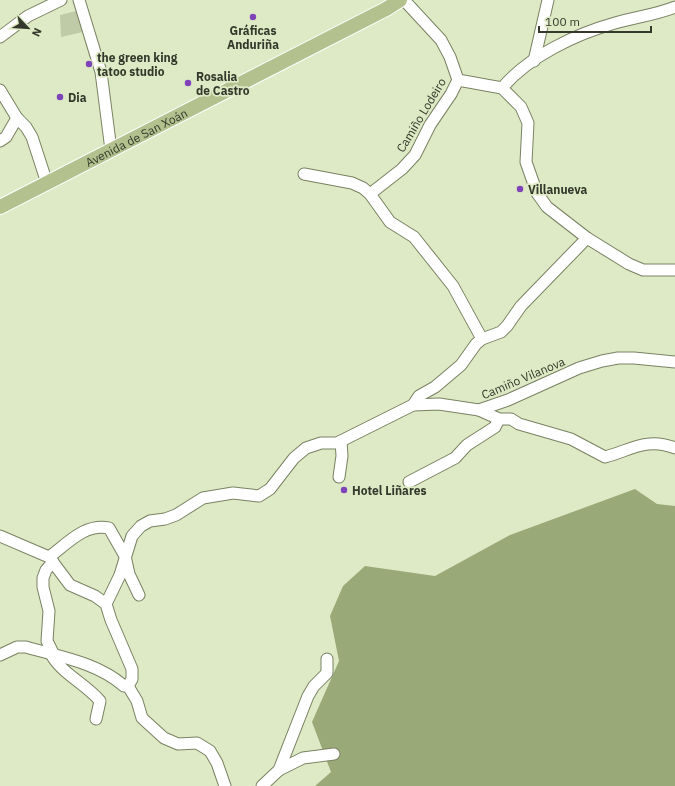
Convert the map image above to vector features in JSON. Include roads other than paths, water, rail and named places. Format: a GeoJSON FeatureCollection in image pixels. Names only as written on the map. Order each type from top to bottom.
{"type":"FeatureCollection","features":[{"type":"Feature","properties":{"kind":"main road","name":"Avenida de San Xoán"},"geometry":{"type":"LineString","coordinates":[[0,207],[386,9],[400,0]]}},
{"type":"Feature","properties":{"kind":"street"},"geometry":{"type":"LineString","coordinates":[[0,37],[28,16],[61,0]]}},
{"type":"Feature","properties":{"kind":"street"},"geometry":{"type":"LineString","coordinates":[[79,0],[101,72],[111,150]]}},
{"type":"Feature","properties":{"kind":"street"},"geometry":{"type":"LineString","coordinates":[[404,0],[441,40],[458,80],[502,88],[521,107],[528,123],[526,162],[537,193],[547,207],[587,238],[643,270],[675,270]]}},
{"type":"Feature","properties":{"kind":"street"},"geometry":{"type":"LineString","coordinates":[[534,60],[548,0]]}},
{"type":"Feature","properties":{"kind":"street"},"geometry":{"type":"LineString","coordinates":[[672,0],[675,3]]}},
{"type":"Feature","properties":{"kind":"street"},"geometry":{"type":"LineString","coordinates":[[502,88],[515,72],[578,35],[616,23],[660,13],[675,7]]}},
{"type":"Feature","properties":{"kind":"street","name":"Camiño Lodeiro"},"geometry":{"type":"LineString","coordinates":[[370,194],[402,169],[415,155],[430,125],[451,94],[458,80]]}},
{"type":"Feature","properties":{"kind":"street"},"geometry":{"type":"LineString","coordinates":[[0,90],[17,118],[26,127],[32,137],[47,183]]}},
{"type":"Feature","properties":{"kind":"street"},"geometry":{"type":"LineString","coordinates":[[0,141],[6,137],[17,118]]}},
{"type":"Feature","properties":{"kind":"street"},"geometry":{"type":"LineString","coordinates":[[304,174],[352,183],[363,188],[370,194],[390,222],[414,237],[453,286],[482,339]]}},
{"type":"Feature","properties":{"kind":"street"},"geometry":{"type":"LineString","coordinates":[[413,405],[420,396],[435,387],[461,365],[473,348],[482,339],[504,329],[521,306],[587,238]]}},
{"type":"Feature","properties":{"kind":"street","name":"Camiño Vilanova"},"geometry":{"type":"LineString","coordinates":[[341,441],[413,405],[439,404],[479,410],[508,400],[579,368],[602,361],[618,358],[634,358],[675,362]]}},
{"type":"Feature","properties":{"kind":"street"},"geometry":{"type":"LineString","coordinates":[[479,410],[499,419],[511,419],[519,424],[571,439],[605,457],[645,443],[654,442],[675,448]]}},
{"type":"Feature","properties":{"kind":"street"},"geometry":{"type":"LineString","coordinates":[[409,482],[455,458],[467,445],[495,427],[499,419]]}},
{"type":"Feature","properties":{"kind":"street"},"geometry":{"type":"LineString","coordinates":[[128,686],[132,679],[132,669],[110,620],[106,604],[120,575],[132,536],[141,526],[150,521],[165,519],[176,515],[203,498],[233,493],[259,496],[270,489],[294,458],[306,448],[321,443],[338,443],[341,441],[342,456],[339,477]]}},
{"type":"Feature","properties":{"kind":"street"},"geometry":{"type":"LineString","coordinates":[[96,718],[100,701],[91,690],[56,662],[47,641],[49,611],[43,587],[43,578],[51,560],[89,528],[100,526],[110,528],[125,556],[130,574],[139,595]]}},
{"type":"Feature","properties":{"kind":"street"},"geometry":{"type":"LineString","coordinates":[[0,536],[51,560],[70,585],[95,596],[106,604]]}},
{"type":"Feature","properties":{"kind":"street"},"geometry":{"type":"LineString","coordinates":[[0,655],[17,647],[26,647],[91,666],[109,674],[124,686],[128,686],[136,700],[142,718],[164,738],[178,744],[197,743],[210,751],[217,763],[225,786]]}},
{"type":"Feature","properties":{"kind":"street"},"geometry":{"type":"LineString","coordinates":[[279,770],[308,696],[314,686],[327,673],[327,659]]}},
{"type":"Feature","properties":{"kind":"street"},"geometry":{"type":"LineString","coordinates":[[262,786],[279,770],[303,758],[334,754]]}},
{"type":"Feature","properties":{"kind":"place","name":"Gráficas Anduriña"},"geometry":{"type":"Point","coordinates":[253,17]}},
{"type":"Feature","properties":{"kind":"place","name":"the green king tatoo studio"},"geometry":{"type":"Point","coordinates":[89,64]}},
{"type":"Feature","properties":{"kind":"place","name":"Rosalia de Castro"},"geometry":{"type":"Point","coordinates":[188,83]}},
{"type":"Feature","properties":{"kind":"place","name":"Dia"},"geometry":{"type":"Point","coordinates":[60,97]}},
{"type":"Feature","properties":{"kind":"place","name":"Villanueva"},"geometry":{"type":"Point","coordinates":[520,189]}},
{"type":"Feature","properties":{"kind":"place","name":"Hotel Liñares"},"geometry":{"type":"Point","coordinates":[344,490]}}]}
